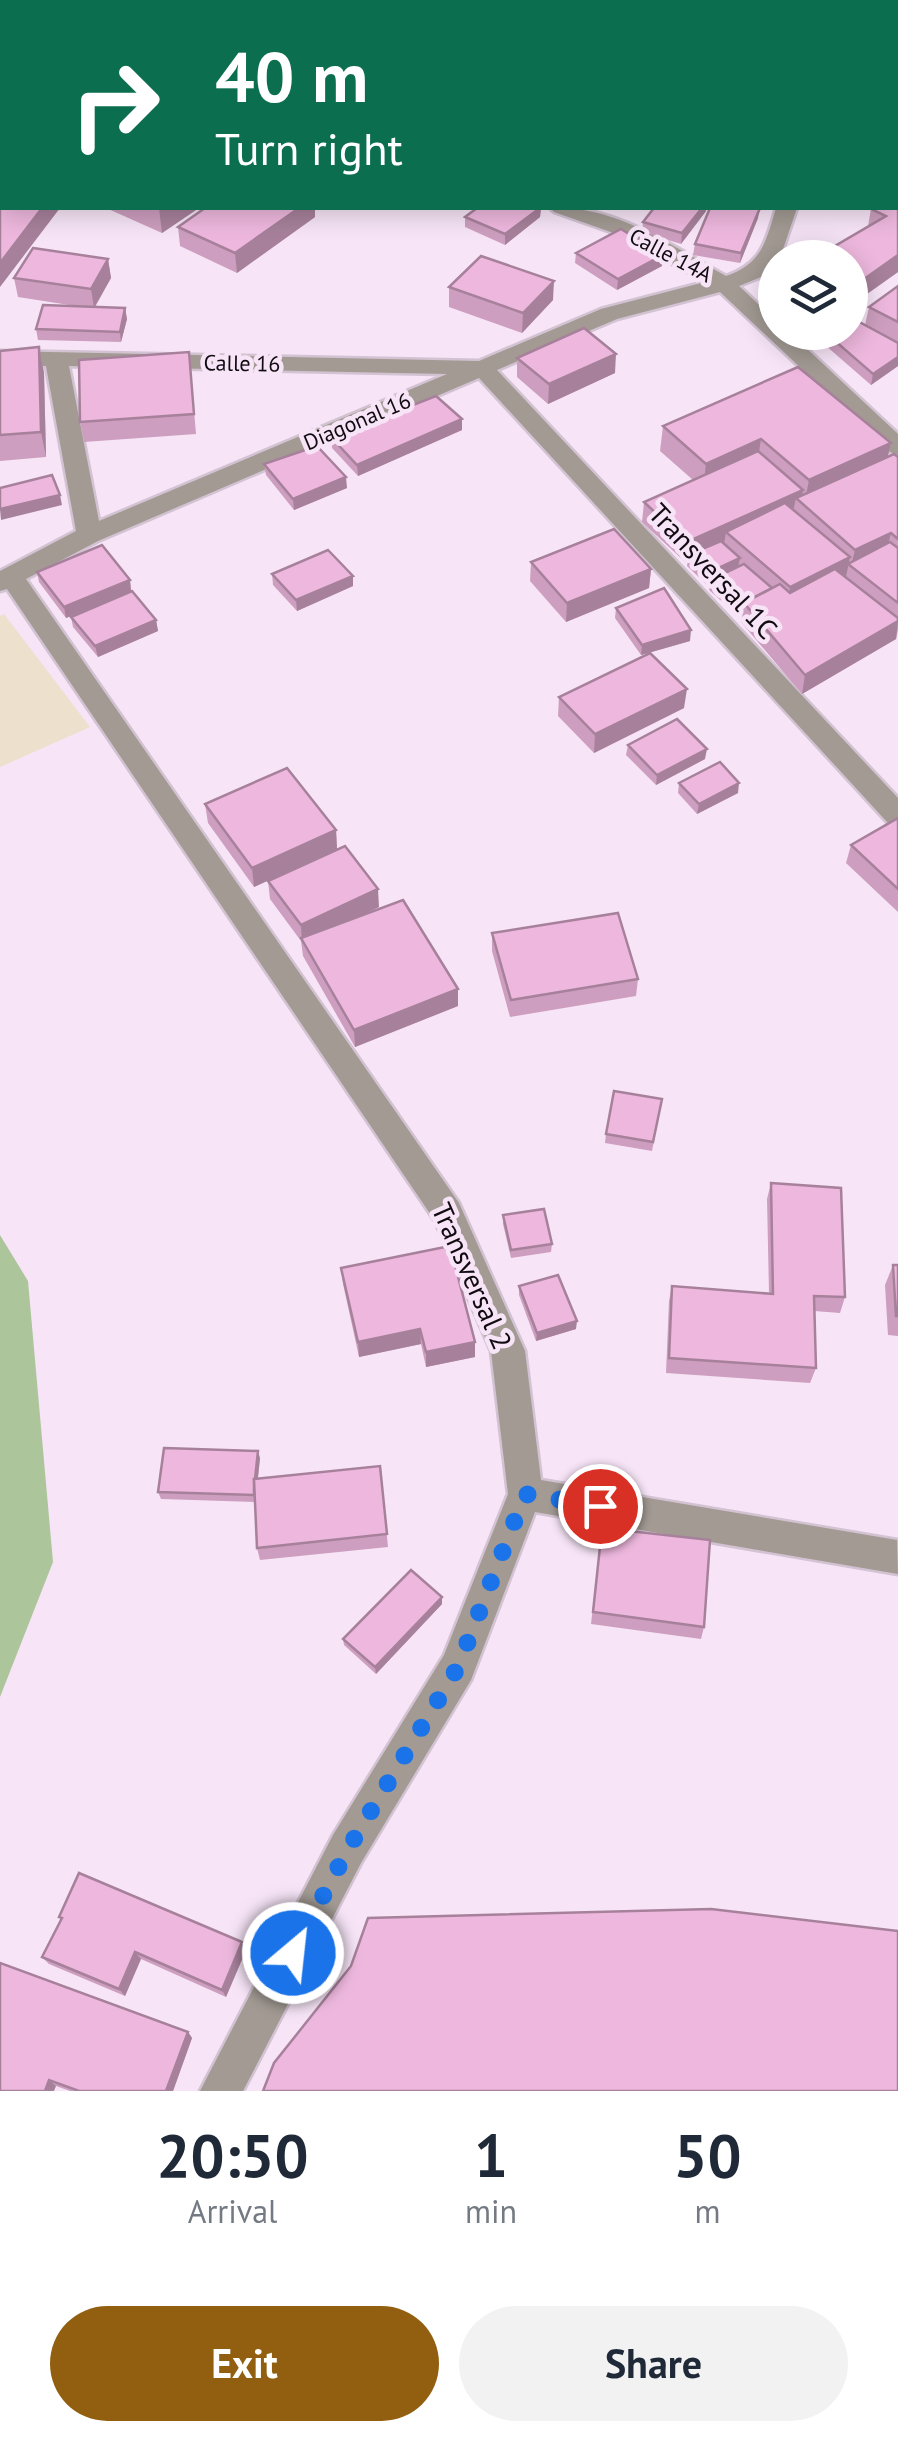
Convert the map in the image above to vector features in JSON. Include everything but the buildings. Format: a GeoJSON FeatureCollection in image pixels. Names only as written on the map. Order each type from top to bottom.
{"type":"FeatureCollection","features":[{"type":"Feature","properties":{"kind":"street","name":"Calle 14A"},"geometry":{"type":"LineString","coordinates":[[567,210],[630,231],[724,284],[758,316]]}},
{"type":"Feature","properties":{"kind":"street","name":"Diagonal 16"},"geometry":{"type":"LineString","coordinates":[[5,579],[89,536],[609,314],[753,276],[771,262],[785,210]]}},
{"type":"Feature","properties":{"kind":"street","name":"Calle 14A"},"geometry":{"type":"LineString","coordinates":[[794,350],[898,448]]}},
{"type":"Feature","properties":{"kind":"street","name":"Calle 16"},"geometry":{"type":"LineString","coordinates":[[0,358],[483,368]]}},
{"type":"Feature","properties":{"kind":"street"},"geometry":{"type":"LineString","coordinates":[[56,359],[89,536]]}},
{"type":"Feature","properties":{"kind":"street","name":"Transversal 1C"},"geometry":{"type":"LineString","coordinates":[[483,368],[898,816]]}},
{"type":"Feature","properties":{"kind":"street","name":"Transversal 2"},"geometry":{"type":"LineString","coordinates":[[5,579],[448,1213],[508,1351],[525,1494],[458,1667],[348,1849],[221,2091]]}},
{"type":"Feature","properties":{"kind":"street"},"geometry":{"type":"LineString","coordinates":[[525,1494],[897,1556]]}},
{"type":"Feature","properties":{"kind":"shaded area"},"geometry":{"type":"Polygon","coordinates":[[[4,614],[90,727],[0,767],[0,616],[4,614]]]}},
{"type":"Feature","properties":{"kind":"green space"},"geometry":{"type":"Polygon","coordinates":[[[0,1235],[28,1281],[53,1562],[0,1697],[0,1235]]]}},
{"type":"Feature","properties":{"kind":"route"},"geometry":{"type":"LineString","coordinates":[[293,1953],[348,1849],[458,1667],[525,1494],[600,1506]]}}]}
